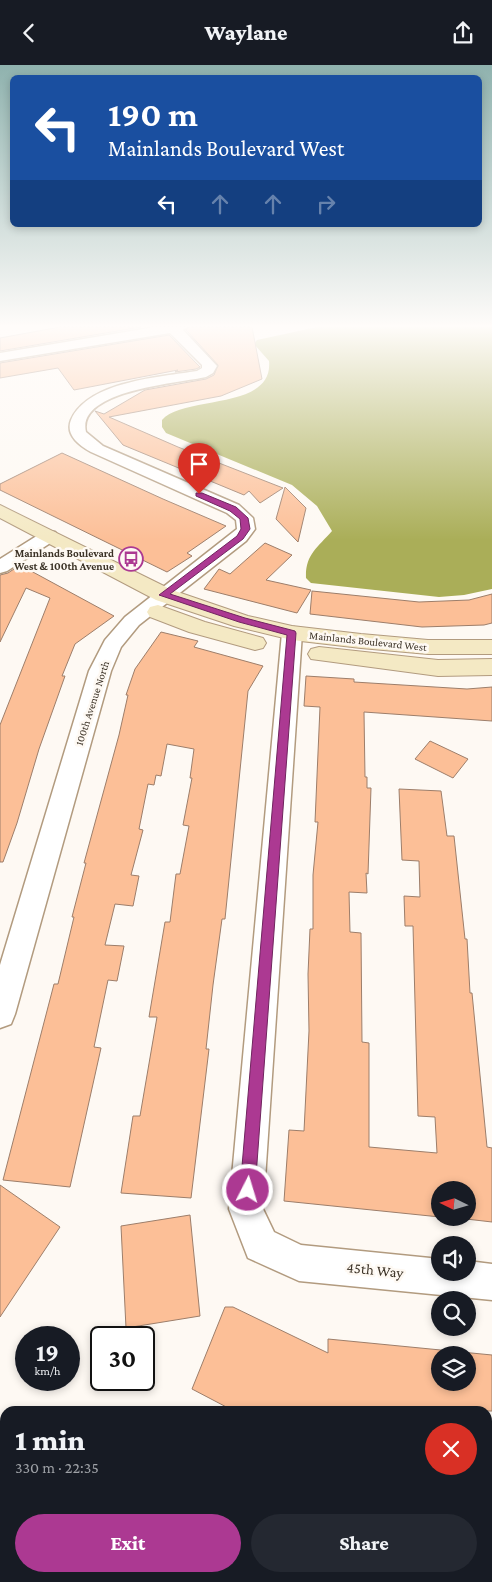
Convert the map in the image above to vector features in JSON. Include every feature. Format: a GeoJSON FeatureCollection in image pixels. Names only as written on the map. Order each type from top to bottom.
{"type":"FeatureCollection","features":[{"type":"Feature","properties":{"kind":"street","name":"100th Avenue North"},"geometry":{"type":"LineString","coordinates":[[0,1014],[100,671],[112,645],[132,621],[240,537],[246,529],[244,518],[233,509],[97,449],[82,440],[77,432],[76,423],[82,412],[92,402],[102,398]]}},
{"type":"Feature","properties":{"kind":"street","name":"Mainlands Boulevard West"},"geometry":{"type":"LineString","coordinates":[[0,511],[50,536],[197,627],[242,640],[428,647],[492,647]]}},
{"type":"Feature","properties":{"kind":"street","name":"Mainlands Boulevard West"},"geometry":{"type":"LineString","coordinates":[[0,533],[157,601]]}},
{"type":"Feature","properties":{"kind":"street"},"geometry":{"type":"LineString","coordinates":[[0,567],[50,536]]}},
{"type":"Feature","properties":{"kind":"street","name":"Mainlands Boulevard West"},"geometry":{"type":"LineString","coordinates":[[291,642],[438,668],[492,667]]}},
{"type":"Feature","properties":{"kind":"street","name":"45th Way"},"geometry":{"type":"LineString","coordinates":[[291,642],[246,1209],[261,1245],[299,1263],[492,1282]]}},
{"type":"Feature","properties":{"kind":"shaded area"},"geometry":{"type":"Polygon","coordinates":[[[233,398],[492,398],[492,589],[464,595],[439,597],[311,583],[306,578],[306,570],[310,558],[317,547],[332,531],[317,506],[292,485],[166,433],[162,427],[162,420],[173,412],[233,398]]]}},
{"type":"Feature","properties":{"kind":"building"},"geometry":{"type":"Polygon","coordinates":[[[132,398],[211,398],[109,417],[178,447],[283,488],[260,503],[249,491],[244,495],[123,445],[95,411],[104,414],[132,398]]]}},
{"type":"Feature","properties":{"kind":"building"},"geometry":{"type":"Polygon","coordinates":[[[62,453],[226,526],[187,553],[192,556],[167,572],[0,490],[0,484],[62,453]]]}},
{"type":"Feature","properties":{"kind":"building"},"geometry":{"type":"Polygon","coordinates":[[[285,487],[306,508],[298,542],[276,519],[285,487]]]}},
{"type":"Feature","properties":{"kind":"building"},"geometry":{"type":"Polygon","coordinates":[[[265,543],[292,555],[266,580],[311,590],[297,613],[204,589],[219,569],[230,574],[265,543]]]}},
{"type":"Feature","properties":{"kind":"building"},"geometry":{"type":"Polygon","coordinates":[[[20,565],[114,616],[75,644],[62,676],[65,676],[39,749],[17,823],[3,862],[0,862],[0,725],[50,598],[26,588],[0,642],[0,575],[8,573],[20,565]]]}},
{"type":"Feature","properties":{"kind":"building"},"geometry":{"type":"Polygon","coordinates":[[[312,591],[419,602],[469,600],[492,594],[492,623],[484,625],[422,627],[310,614],[312,591]]]}},
{"type":"Feature","properties":{"kind":"building"},"geometry":{"type":"Polygon","coordinates":[[[161,632],[198,641],[194,647],[263,666],[248,691],[225,919],[222,919],[213,985],[206,1049],[209,1049],[191,1198],[121,1193],[133,1116],[140,1116],[157,1017],[149,1017],[165,922],[170,922],[176,874],[180,874],[189,826],[183,825],[192,778],[190,778],[194,749],[167,744],[161,776],[156,775],[154,785],[148,784],[139,829],[143,830],[131,875],[139,876],[133,906],[115,904],[105,945],[124,946],[117,981],[108,980],[94,1047],[101,1048],[70,1187],[3,1180],[54,984],[58,984],[86,863],[84,863],[119,735],[128,695],[126,695],[135,669],[161,632]]]}},
{"type":"Feature","properties":{"kind":"building"},"geometry":{"type":"Polygon","coordinates":[[[306,676],[354,679],[354,682],[467,689],[492,687],[492,721],[364,712],[365,777],[367,777],[367,788],[371,788],[368,874],[366,873],[367,893],[349,892],[350,932],[361,933],[362,1042],[369,1043],[369,1147],[437,1153],[435,1117],[418,1116],[413,926],[405,926],[404,896],[420,897],[419,861],[402,860],[399,789],[441,791],[447,836],[454,836],[465,939],[467,939],[470,993],[472,993],[487,1147],[492,1148],[492,1222],[476,1220],[476,1181],[431,1181],[431,1216],[284,1201],[289,1130],[304,1131],[309,1031],[308,974],[310,929],[313,929],[313,875],[318,822],[315,822],[320,707],[304,706],[306,676]]]}},
{"type":"Feature","properties":{"kind":"building"},"geometry":{"type":"Polygon","coordinates":[[[430,741],[468,759],[453,778],[415,759],[430,741]]]}},
{"type":"Feature","properties":{"kind":"building"},"geometry":{"type":"Polygon","coordinates":[[[0,1185],[60,1227],[0,1317],[0,1185]]]}},
{"type":"Feature","properties":{"kind":"building"},"geometry":{"type":"Polygon","coordinates":[[[190,1215],[200,1316],[138,1326],[126,1326],[121,1226],[190,1215]]]}},
{"type":"Feature","properties":{"kind":"building"},"geometry":{"type":"Polygon","coordinates":[[[225,1307],[233,1307],[328,1353],[328,1339],[431,1349],[431,1391],[476,1391],[476,1353],[492,1355],[492,1406],[224,1406],[192,1389],[225,1307]]]}},
{"type":"Feature","properties":{"kind":"place","name":"Mainlands Boulevard West & 100th Avenue"},"geometry":{"type":"Point","coordinates":[131,559]}},
{"type":"Feature","properties":{"kind":"route"},"geometry":{"type":"LineString","coordinates":[[199,494],[233,509],[244,518],[246,529],[240,537],[164,595],[242,621],[292,633],[248,1190]]}}]}
